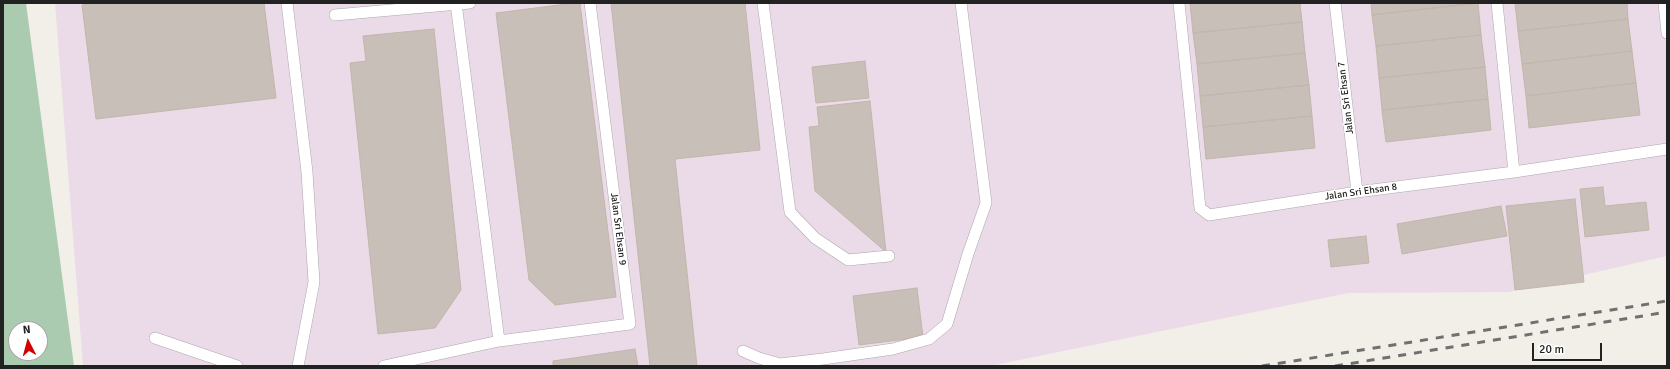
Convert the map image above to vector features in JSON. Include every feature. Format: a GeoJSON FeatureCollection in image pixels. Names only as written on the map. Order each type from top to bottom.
{"type":"FeatureCollection","features":[{"type":"Feature","properties":{"kind":"lane"},"geometry":{"type":"LineString","coordinates":[[287,3],[307,172],[314,282],[298,366]]}},
{"type":"Feature","properties":{"kind":"lane"},"geometry":{"type":"LineString","coordinates":[[336,14],[470,3]]}},
{"type":"Feature","properties":{"kind":"lane","name":"Jalan Sri Ehsan 9"},"geometry":{"type":"LineString","coordinates":[[384,366],[498,341],[630,324],[590,3]]}},
{"type":"Feature","properties":{"kind":"lane"},"geometry":{"type":"LineString","coordinates":[[763,3],[790,212],[815,238],[848,260],[889,256]]}},
{"type":"Feature","properties":{"kind":"lane"},"geometry":{"type":"LineString","coordinates":[[743,351],[759,358],[780,364],[823,359],[893,349],[922,341],[928,339],[947,324],[968,254],[986,203],[961,3]]}},
{"type":"Feature","properties":{"kind":"lane","name":"Jalan Sri Ehsan 8"},"geometry":{"type":"LineString","coordinates":[[1179,3],[1200,208],[1208,215],[1357,192],[1514,172],[1667,149]]}},
{"type":"Feature","properties":{"kind":"lane","name":"Jalan Sri Ehsan 7"},"geometry":{"type":"LineString","coordinates":[[1335,3],[1357,192]]}},
{"type":"Feature","properties":{"kind":"lane"},"geometry":{"type":"LineString","coordinates":[[1497,3],[1514,172]]}},
{"type":"Feature","properties":{"kind":"lane"},"geometry":{"type":"LineString","coordinates":[[1664,3],[1667,34]]}},
{"type":"Feature","properties":{"kind":"lane"},"geometry":{"type":"LineString","coordinates":[[456,4],[498,341]]}},
{"type":"Feature","properties":{"kind":"lane"},"geometry":{"type":"LineString","coordinates":[[155,338],[237,366]]}},
{"type":"Feature","properties":{"kind":"shaded area"},"geometry":{"type":"Polygon","coordinates":[[[55,3],[1667,3],[1667,256],[1509,292],[1348,293],[990,366],[83,366],[55,3]]]}},
{"type":"Feature","properties":{"kind":"green space"},"geometry":{"type":"Polygon","coordinates":[[[3,3],[26,3],[74,366],[3,366],[3,3]]]}},
{"type":"Feature","properties":{"kind":"building"},"geometry":{"type":"Polygon","coordinates":[[[96,3],[264,3],[276,98],[96,119],[82,5],[96,3]]]}},
{"type":"Feature","properties":{"kind":"building"},"geometry":{"type":"Polygon","coordinates":[[[580,3],[616,297],[555,305],[529,280],[496,13],[580,3]]]}},
{"type":"Feature","properties":{"kind":"building"},"geometry":{"type":"Polygon","coordinates":[[[611,3],[745,3],[760,150],[675,159],[697,366],[650,366],[611,3]]]}},
{"type":"Feature","properties":{"kind":"building"},"geometry":{"type":"Polygon","coordinates":[[[1190,3],[1300,3],[1302,22],[1193,33],[1190,3]]]}},
{"type":"Feature","properties":{"kind":"building"},"geometry":{"type":"Polygon","coordinates":[[[1371,3],[1478,3],[1372,15],[1371,3]]]}},
{"type":"Feature","properties":{"kind":"building"},"geometry":{"type":"Polygon","coordinates":[[[1478,3],[1481,35],[1376,46],[1372,15],[1478,3]]]}},
{"type":"Feature","properties":{"kind":"building"},"geometry":{"type":"Polygon","coordinates":[[[1515,3],[1627,3],[1628,19],[1518,31],[1515,3]]]}},
{"type":"Feature","properties":{"kind":"building"},"geometry":{"type":"Polygon","coordinates":[[[1628,19],[1632,51],[1522,64],[1518,31],[1628,19]]]}},
{"type":"Feature","properties":{"kind":"building"},"geometry":{"type":"Polygon","coordinates":[[[1302,22],[1305,53],[1197,64],[1193,33],[1302,22]]]}},
{"type":"Feature","properties":{"kind":"building"},"geometry":{"type":"Polygon","coordinates":[[[434,29],[461,290],[435,328],[378,334],[350,63],[366,61],[363,36],[434,29]]]}},
{"type":"Feature","properties":{"kind":"building"},"geometry":{"type":"Polygon","coordinates":[[[1481,35],[1485,67],[1379,78],[1376,46],[1481,35]]]}},
{"type":"Feature","properties":{"kind":"building"},"geometry":{"type":"Polygon","coordinates":[[[1632,51],[1636,83],[1526,96],[1522,64],[1632,51]]]}},
{"type":"Feature","properties":{"kind":"building"},"geometry":{"type":"Polygon","coordinates":[[[1305,53],[1309,85],[1200,96],[1197,64],[1305,53]]]}},
{"type":"Feature","properties":{"kind":"building"},"geometry":{"type":"Polygon","coordinates":[[[865,61],[869,98],[816,103],[812,67],[865,61]]]}},
{"type":"Feature","properties":{"kind":"building"},"geometry":{"type":"Polygon","coordinates":[[[1485,67],[1488,99],[1382,110],[1379,78],[1485,67]]]}},
{"type":"Feature","properties":{"kind":"building"},"geometry":{"type":"Polygon","coordinates":[[[1636,83],[1640,115],[1529,128],[1526,96],[1636,83]]]}},
{"type":"Feature","properties":{"kind":"building"},"geometry":{"type":"Polygon","coordinates":[[[1309,85],[1312,116],[1203,127],[1200,96],[1309,85]]]}},
{"type":"Feature","properties":{"kind":"building"},"geometry":{"type":"Polygon","coordinates":[[[1488,99],[1491,130],[1386,142],[1382,110],[1488,99]]]}},
{"type":"Feature","properties":{"kind":"building"},"geometry":{"type":"Polygon","coordinates":[[[870,101],[886,252],[815,191],[809,127],[819,126],[817,107],[870,101]]]}},
{"type":"Feature","properties":{"kind":"building"},"geometry":{"type":"Polygon","coordinates":[[[1312,116],[1315,148],[1206,159],[1203,127],[1312,116]]]}},
{"type":"Feature","properties":{"kind":"building"},"geometry":{"type":"Polygon","coordinates":[[[1603,187],[1605,206],[1646,202],[1649,230],[1585,237],[1580,189],[1603,187]]]}},
{"type":"Feature","properties":{"kind":"building"},"geometry":{"type":"Polygon","coordinates":[[[1575,199],[1584,282],[1515,290],[1506,206],[1575,199]]]}},
{"type":"Feature","properties":{"kind":"building"},"geometry":{"type":"Polygon","coordinates":[[[1501,206],[1507,236],[1402,254],[1397,224],[1501,206]]]}},
{"type":"Feature","properties":{"kind":"building"},"geometry":{"type":"Polygon","coordinates":[[[1366,236],[1369,263],[1331,267],[1328,240],[1366,236]]]}},
{"type":"Feature","properties":{"kind":"building"},"geometry":{"type":"Polygon","coordinates":[[[917,288],[923,337],[859,345],[853,296],[917,288]]]}},
{"type":"Feature","properties":{"kind":"building"},"geometry":{"type":"Polygon","coordinates":[[[635,349],[638,366],[553,366],[553,361],[635,349]]]}},
{"type":"Feature","properties":{"kind":"railway"},"geometry":{"type":"LineString","coordinates":[[1262,366],[1667,301]]}},
{"type":"Feature","properties":{"kind":"railway"},"geometry":{"type":"LineString","coordinates":[[1335,366],[1667,312]]}}]}
